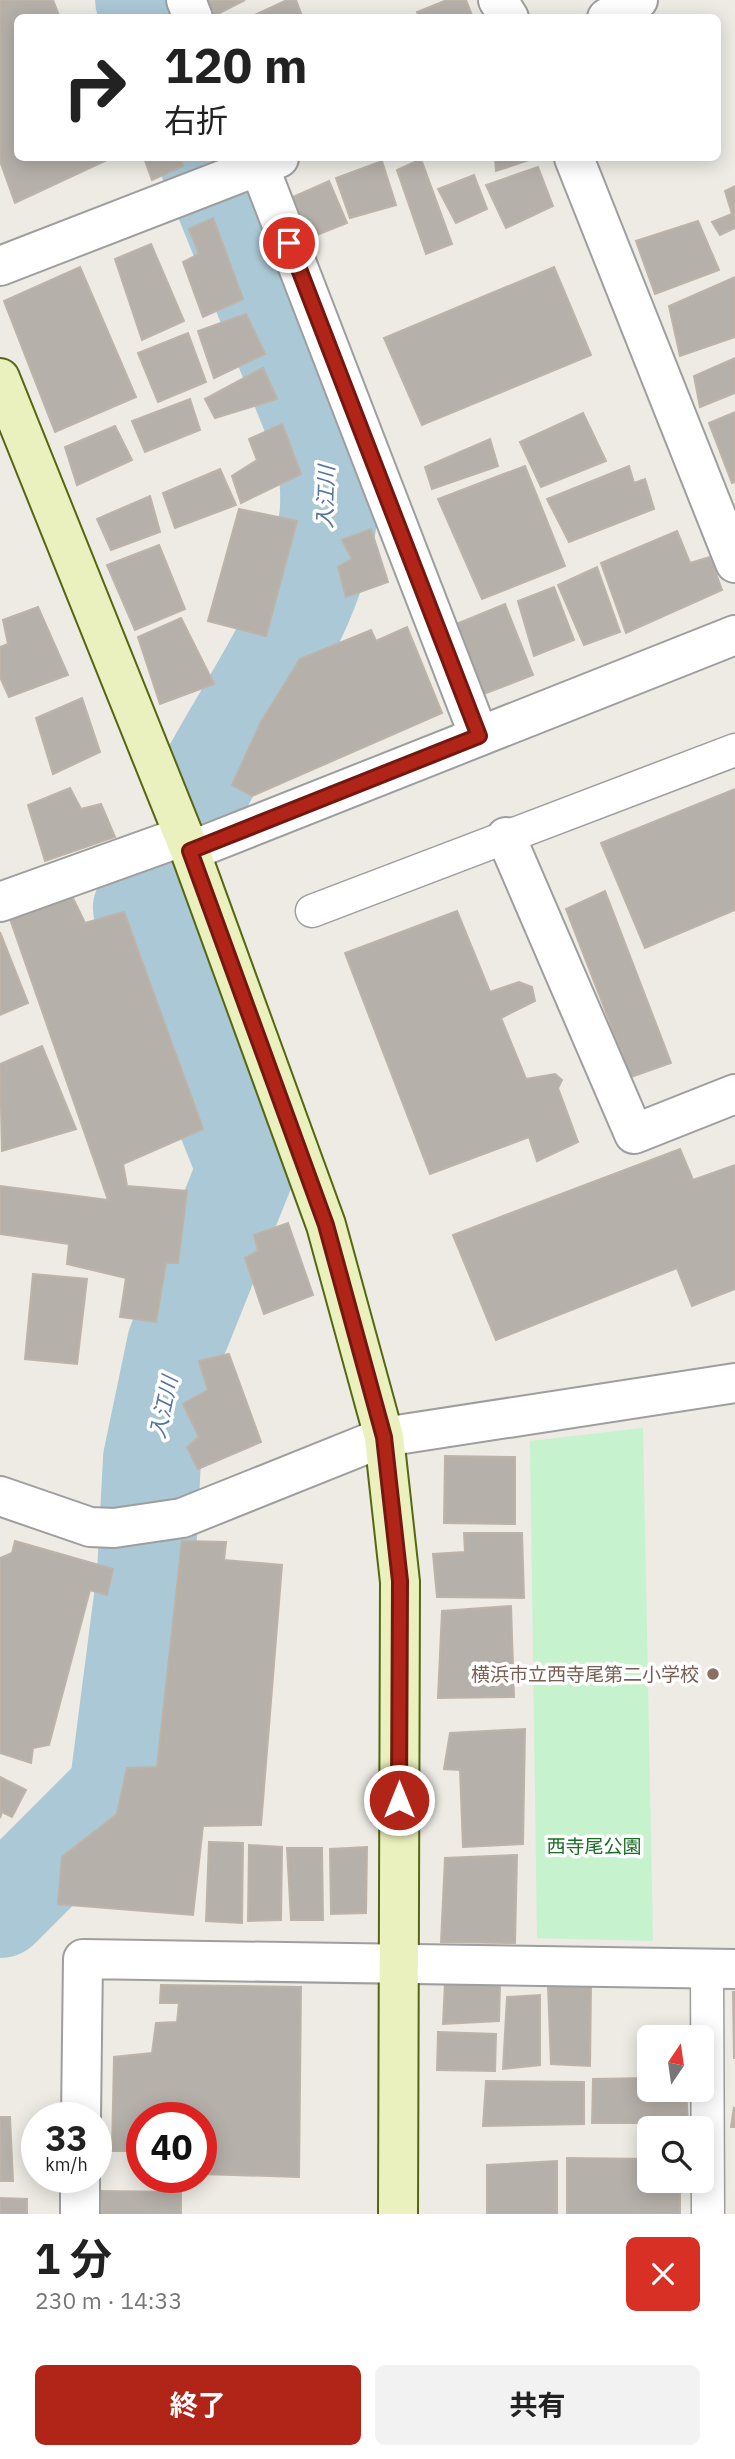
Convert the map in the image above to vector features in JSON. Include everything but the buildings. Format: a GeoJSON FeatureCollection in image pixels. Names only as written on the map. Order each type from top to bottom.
{"type":"FeatureCollection","features":[{"type":"Feature","properties":{"kind":"street"},"geometry":{"type":"LineString","coordinates":[[614,14],[638,0]]}},
{"type":"Feature","properties":{"kind":"street"},"geometry":{"type":"LineString","coordinates":[[575,161],[735,563]]}},
{"type":"Feature","properties":{"kind":"street"},"geometry":{"type":"LineString","coordinates":[[0,266],[258,164],[479,736]]}},
{"type":"Feature","properties":{"kind":"street"},"geometry":{"type":"LineString","coordinates":[[0,378],[187,844],[326,1225],[384,1437],[400,1581],[398,2214]]}},
{"type":"Feature","properties":{"kind":"street"},"geometry":{"type":"LineString","coordinates":[[0,902],[187,844],[479,736],[735,635]]}},
{"type":"Feature","properties":{"kind":"street"},"geometry":{"type":"LineString","coordinates":[[506,837],[634,1133],[735,1094]]}},
{"type":"Feature","properties":{"kind":"street"},"geometry":{"type":"LineString","coordinates":[[0,1496],[90,1527],[114,1528],[182,1518],[384,1437],[735,1384]]}},
{"type":"Feature","properties":{"kind":"street"},"geometry":{"type":"LineString","coordinates":[[81,2102],[83,1959],[721,1969]]}},
{"type":"Feature","properties":{"kind":"street"},"geometry":{"type":"LineString","coordinates":[[80,2193],[80,2214]]}},
{"type":"Feature","properties":{"kind":"lane"},"geometry":{"type":"LineString","coordinates":[[312,911],[735,750]]}},
{"type":"Feature","properties":{"kind":"lane"},"geometry":{"type":"LineString","coordinates":[[708,2214],[721,1969]]}},
{"type":"Feature","properties":{"kind":"green space","name":"西寺尾公園"},"geometry":{"type":"Polygon","coordinates":[[[643,1428],[653,1941],[537,1938],[530,1441],[643,1428]]]}},
{"type":"Feature","properties":{"kind":"waterway","name":"入江川"},"geometry":{"type":"LineString","coordinates":[[144,0],[149,14]]}},
{"type":"Feature","properties":{"kind":"waterway","name":"入江川"},"geometry":{"type":"LineString","coordinates":[[202,788],[294,624],[321,554],[329,502],[325,450],[208,161]]}},
{"type":"Feature","properties":{"kind":"waterway","name":"入江川"},"geometry":{"type":"LineString","coordinates":[[0,1909],[118,1791],[146,1574],[152,1459],[176,1344],[246,1169],[142,908],[150,890]]}},
{"type":"Feature","properties":{"kind":"place","name":"横浜市立西寺尾第二小学校"},"geometry":{"type":"Point","coordinates":[713,1674]}},
{"type":"Feature","properties":{"kind":"route"},"geometry":{"type":"LineString","coordinates":[[289,243],[479,736],[190,851],[326,1225],[384,1437],[400,1581],[399,1800]]}}]}
